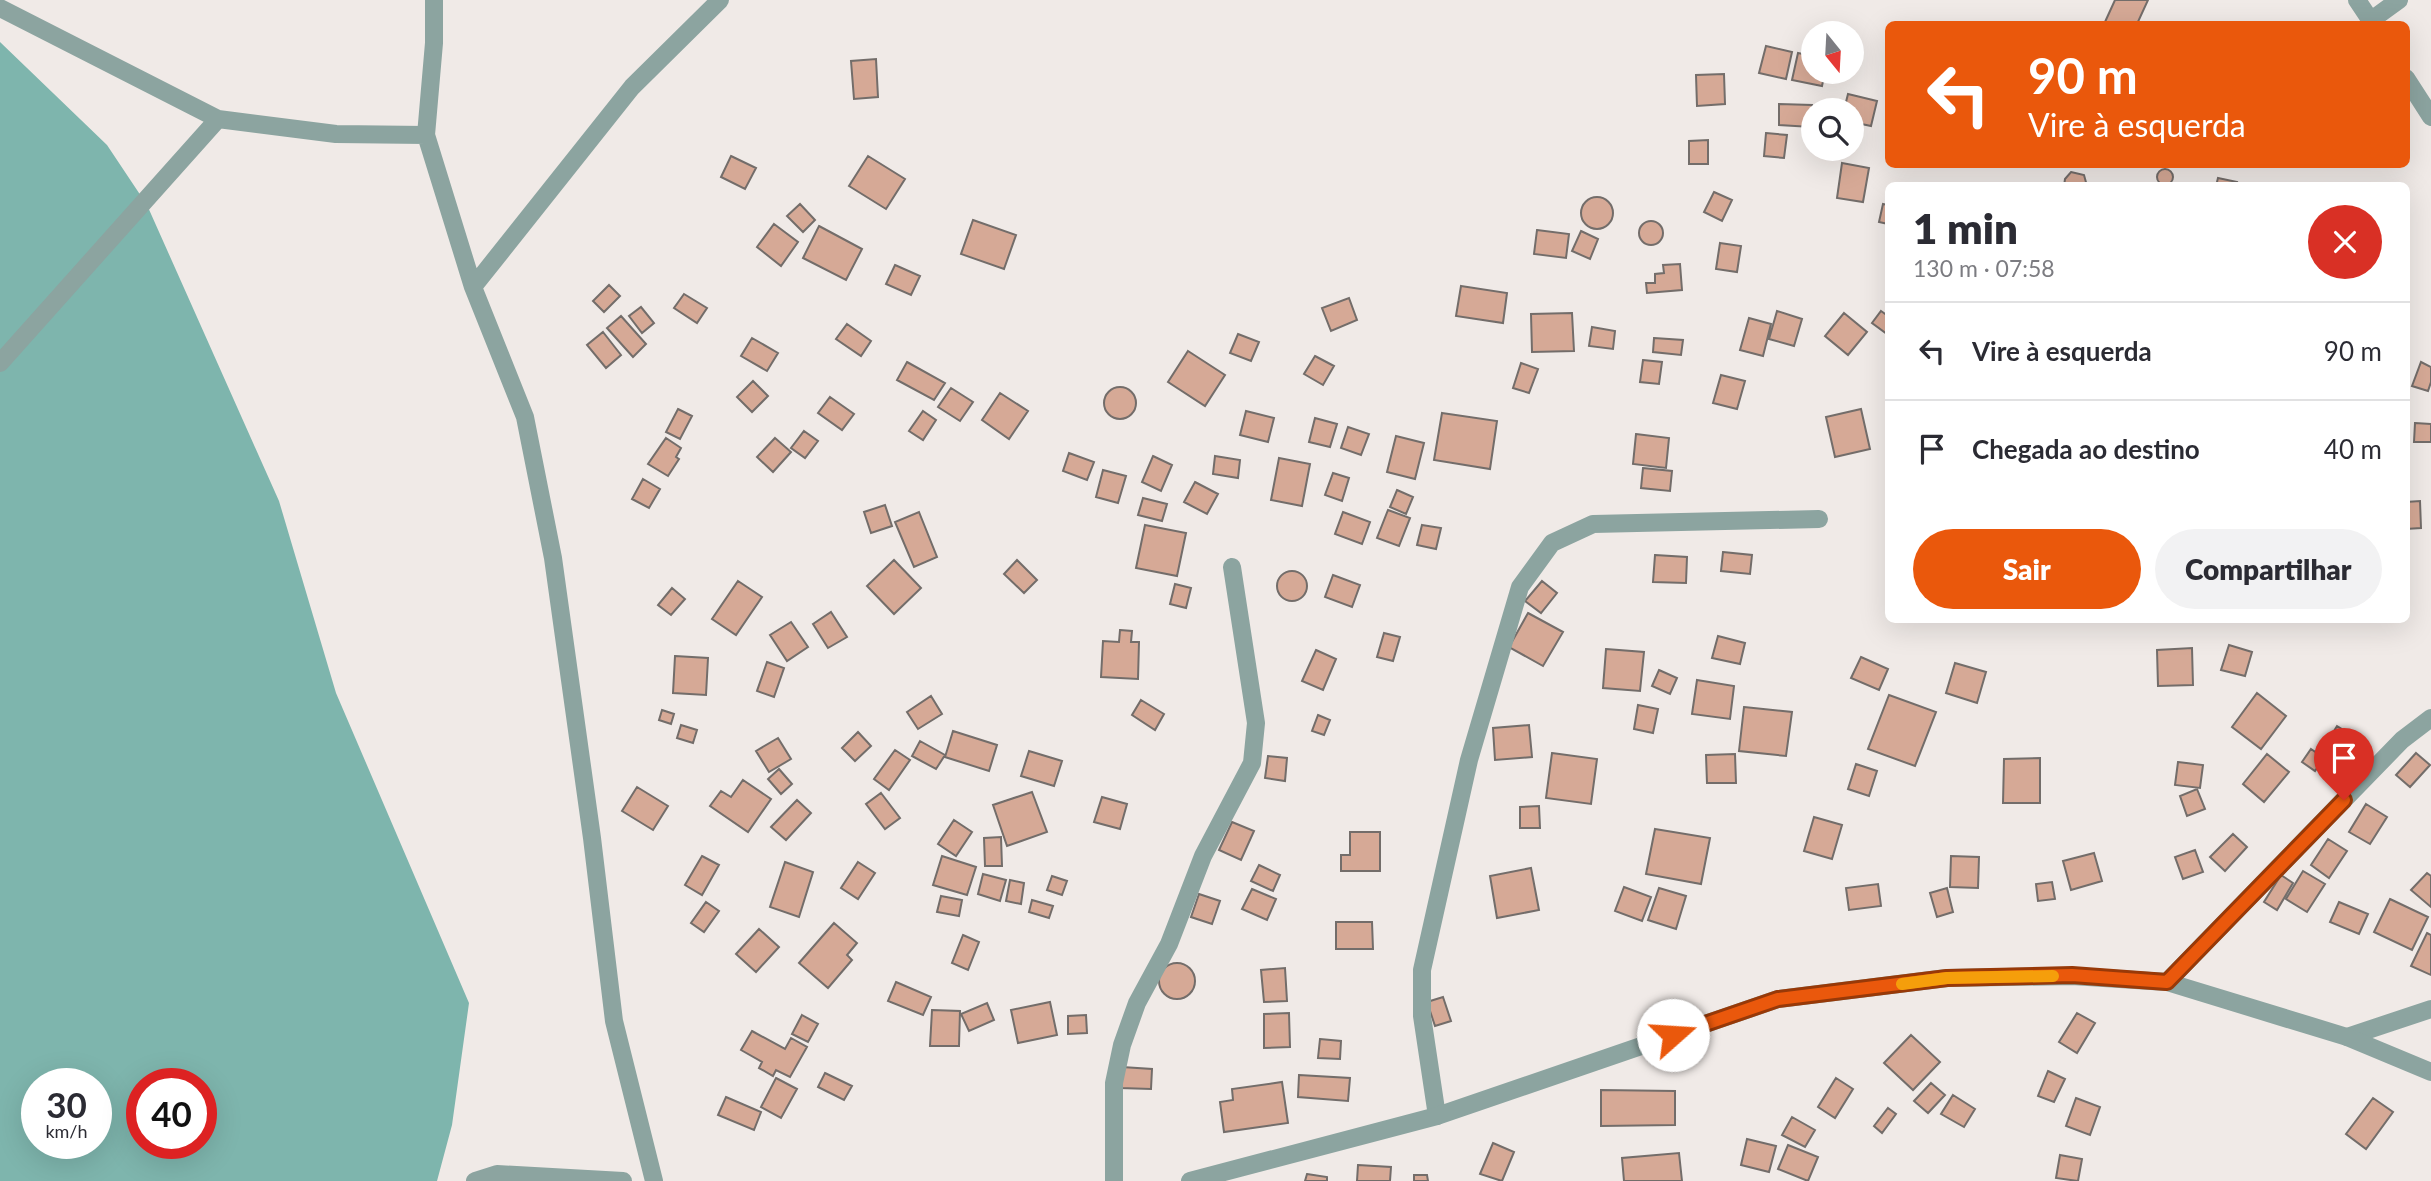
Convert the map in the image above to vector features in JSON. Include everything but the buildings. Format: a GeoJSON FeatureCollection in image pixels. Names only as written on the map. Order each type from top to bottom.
{"type":"FeatureCollection","features":[{"type":"Feature","properties":{"kind":"street"},"geometry":{"type":"LineString","coordinates":[[434,0],[434,43],[426,135],[473,287],[525,417],[555,572],[614,1021],[654,1181]]}},
{"type":"Feature","properties":{"kind":"street"},"geometry":{"type":"LineString","coordinates":[[473,287],[632,87],[720,0]]}},
{"type":"Feature","properties":{"kind":"street"},"geometry":{"type":"LineString","coordinates":[[2357,0],[2370,21]]}},
{"type":"Feature","properties":{"kind":"street"},"geometry":{"type":"LineString","coordinates":[[2373,21],[2399,0]]}},
{"type":"Feature","properties":{"kind":"street"},"geometry":{"type":"LineString","coordinates":[[0,8],[218,119],[336,134],[426,135]]}},
{"type":"Feature","properties":{"kind":"street"},"geometry":{"type":"LineString","coordinates":[[2410,84],[2431,117]]}},
{"type":"Feature","properties":{"kind":"street"},"geometry":{"type":"LineString","coordinates":[[0,363],[218,119]]}},
{"type":"Feature","properties":{"kind":"street"},"geometry":{"type":"LineString","coordinates":[[1437,1116],[1422,1016],[1422,970],[1469,760],[1520,587],[1552,543],[1593,524],[1819,519]]}},
{"type":"Feature","properties":{"kind":"street"},"geometry":{"type":"LineString","coordinates":[[1114,1181],[1114,1083],[1122,1045],[1137,1003],[1169,944],[1203,856],[1252,763],[1255,723],[1232,567]]}},
{"type":"Feature","properties":{"kind":"street"},"geometry":{"type":"LineString","coordinates":[[2167,982],[2402,740],[2431,718]]}},
{"type":"Feature","properties":{"kind":"street"},"geometry":{"type":"LineString","coordinates":[[1190,1181],[1437,1116],[1778,999],[1947,978],[2072,975],[2167,982],[2347,1037],[2431,1072]]}},
{"type":"Feature","properties":{"kind":"street"},"geometry":{"type":"LineString","coordinates":[[2347,1037],[2431,1009]]}},
{"type":"Feature","properties":{"kind":"street"},"geometry":{"type":"LineString","coordinates":[[475,1181],[497,1174],[623,1181]]}},
{"type":"Feature","properties":{"kind":"water"},"geometry":{"type":"Polygon","coordinates":[[[0,42],[107,145],[147,205],[279,501],[336,693],[469,1003],[452,1125],[437,1181],[0,1181],[0,42]]]}},
{"type":"Feature","properties":{"kind":"slow traffic"},"geometry":{"type":"LineString","coordinates":[[1902,984],[1947,978],[2053,976]]}},
{"type":"Feature","properties":{"kind":"route"},"geometry":{"type":"LineString","coordinates":[[1673,1035],[1778,999],[1947,978],[2072,975],[2167,982],[2344,800]]}}]}
